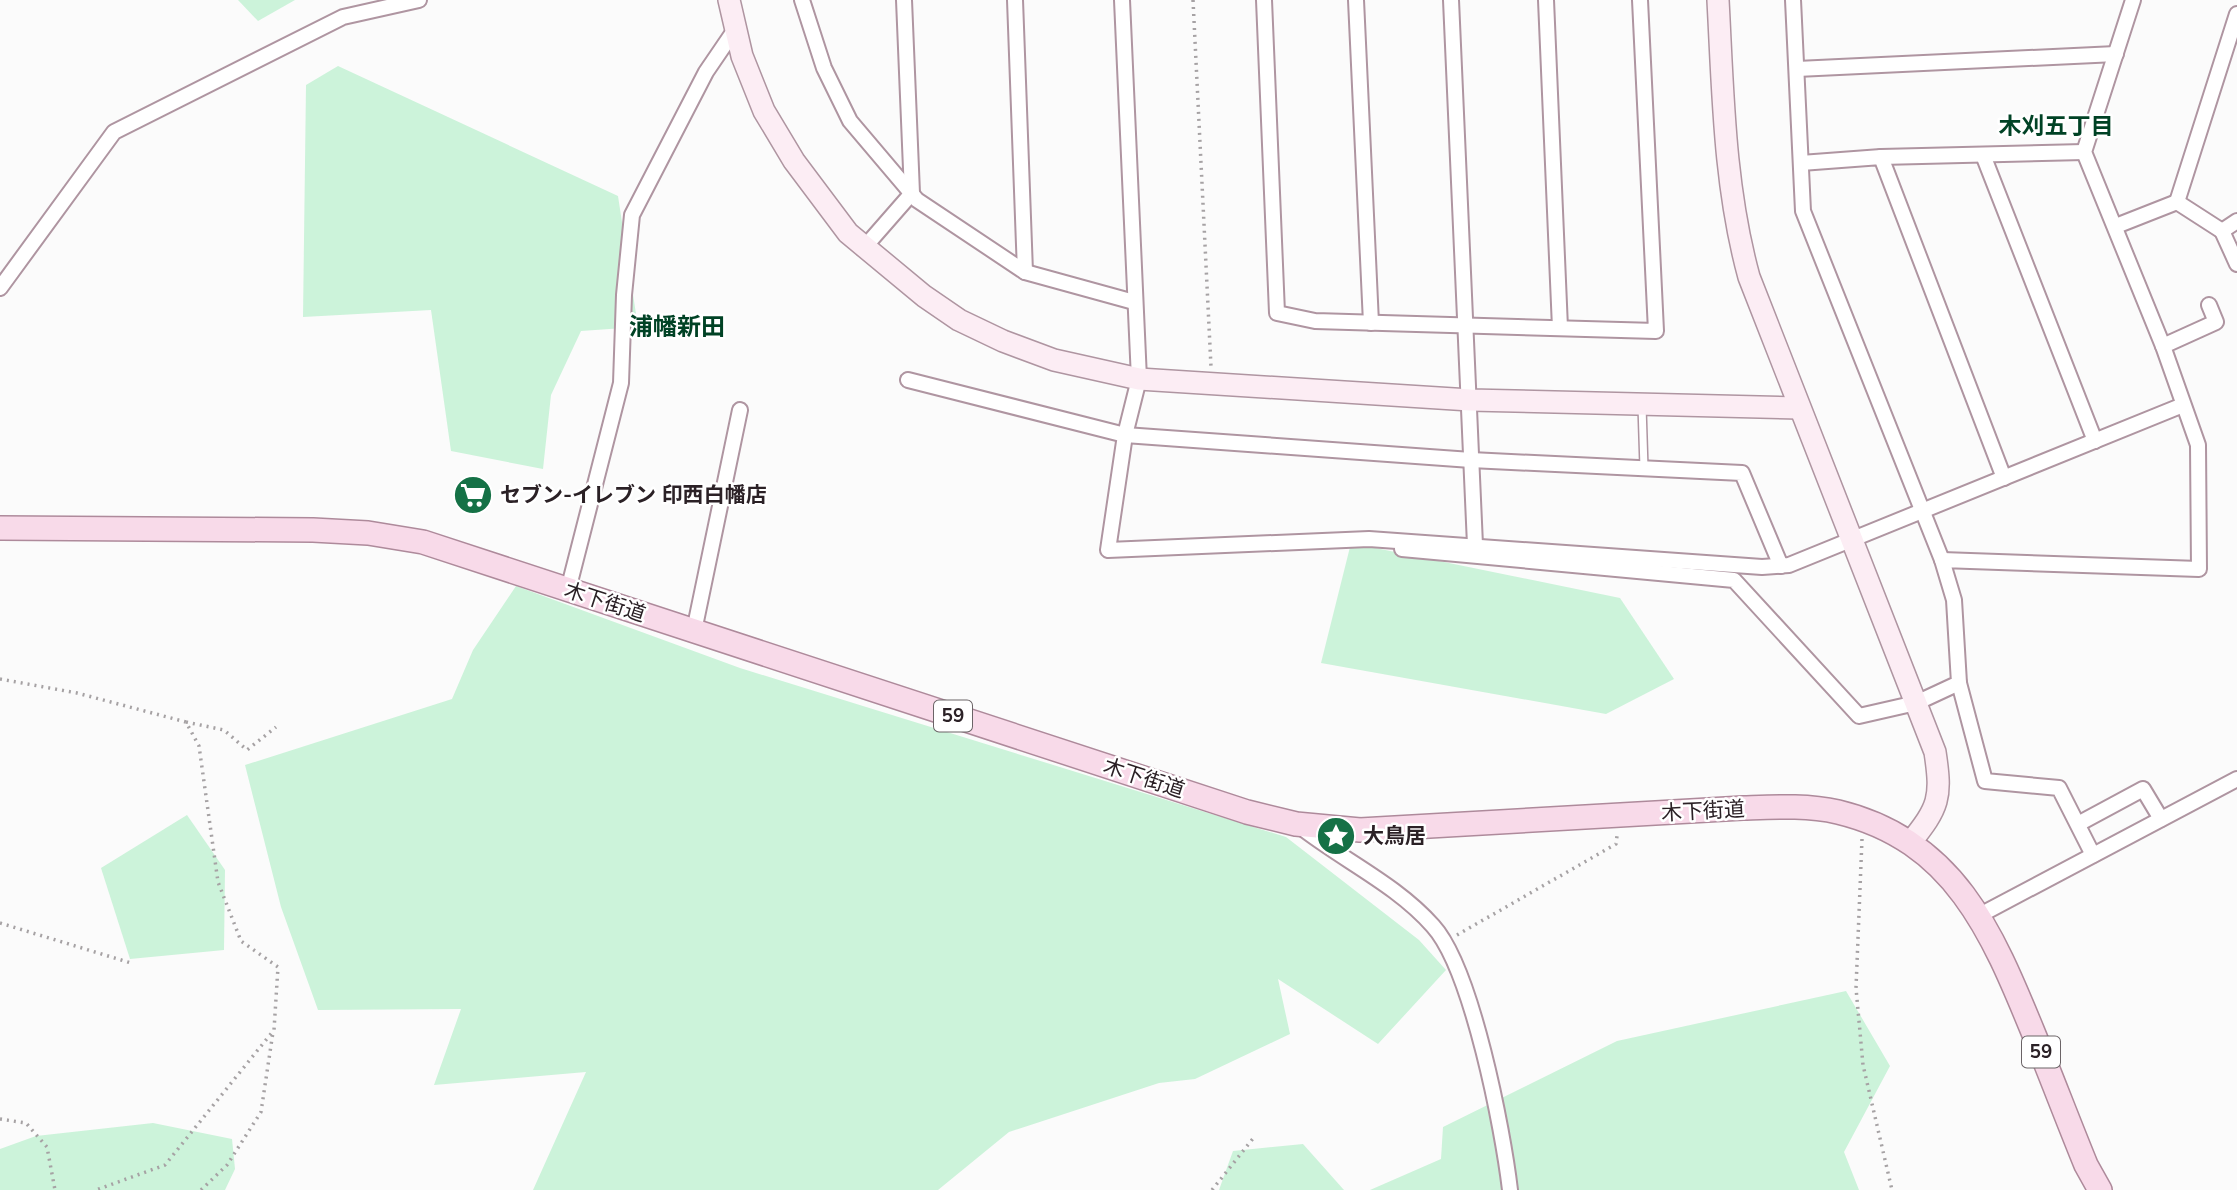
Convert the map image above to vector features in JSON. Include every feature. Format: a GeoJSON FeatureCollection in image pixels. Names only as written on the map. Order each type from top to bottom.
{"type":"FeatureCollection","features":[{"type":"Feature","properties":{"kind":"main road","name":"木下街道"},"geometry":{"type":"LineString","coordinates":[[0,528],[368,533],[423,542],[1247,812],[1297,824],[1360,830],[1620,815],[1808,808],[1838,812],[1872,824],[1910,843],[1939,865],[1980,915],[2003,960],[2086,1165],[2100,1190]]}},
{"type":"Feature","properties":{"kind":"street"},"geometry":{"type":"LineString","coordinates":[[0,288],[114,132],[343,18],[419,0]]}},
{"type":"Feature","properties":{"kind":"street"},"geometry":{"type":"LineString","coordinates":[[729,0],[743,56],[764,111],[794,161],[863,249],[959,320],[1003,341],[1054,360],[1139,379],[1470,400],[1799,408]]}},
{"type":"Feature","properties":{"kind":"street"},"geometry":{"type":"LineString","coordinates":[[802,0],[824,68],[850,121],[912,193],[1025,272],[1134,302]]}},
{"type":"Feature","properties":{"kind":"street"},"geometry":{"type":"LineString","coordinates":[[863,249],[912,193],[904,0]]}},
{"type":"Feature","properties":{"kind":"street"},"geometry":{"type":"LineString","coordinates":[[1015,0],[1025,272]]}},
{"type":"Feature","properties":{"kind":"street"},"geometry":{"type":"LineString","coordinates":[[1122,0],[1139,379],[1125,435],[1108,550],[1390,540],[1781,566],[1923,512],[2183,405]]}},
{"type":"Feature","properties":{"kind":"street"},"geometry":{"type":"LineString","coordinates":[[1264,0],[1277,313],[1315,321],[1656,331],[1640,0]]}},
{"type":"Feature","properties":{"kind":"street"},"geometry":{"type":"LineString","coordinates":[[1356,0],[1371,323]]}},
{"type":"Feature","properties":{"kind":"street"},"geometry":{"type":"LineString","coordinates":[[1451,0],[1475,545]]}},
{"type":"Feature","properties":{"kind":"street"},"geometry":{"type":"LineString","coordinates":[[1546,0],[1560,328]]}},
{"type":"Feature","properties":{"kind":"street"},"geometry":{"type":"LineString","coordinates":[[1718,0],[1727,164],[1738,238],[1749,276],[1799,408],[1935,752],[1940,784],[1934,813],[1910,843]]}},
{"type":"Feature","properties":{"kind":"street"},"geometry":{"type":"LineString","coordinates":[[1793,0],[1803,211],[1942,560],[1954,600],[1959,682],[1985,782],[2059,788],[2093,855]]}},
{"type":"Feature","properties":{"kind":"street"},"geometry":{"type":"LineString","coordinates":[[1942,560],[2199,569],[2198,444],[2163,346],[2084,152],[2133,0]]}},
{"type":"Feature","properties":{"kind":"street"},"geometry":{"type":"LineString","coordinates":[[2177,202],[2237,14]]}},
{"type":"Feature","properties":{"kind":"street"},"geometry":{"type":"LineString","coordinates":[[568,590],[621,383],[624,295],[632,215],[706,72],[736,28]]}},
{"type":"Feature","properties":{"kind":"street"},"geometry":{"type":"LineString","coordinates":[[1797,69],[2116,54]]}},
{"type":"Feature","properties":{"kind":"street"},"geometry":{"type":"LineString","coordinates":[[1801,163],[2084,152]]}},
{"type":"Feature","properties":{"kind":"street"},"geometry":{"type":"LineString","coordinates":[[1983,155],[2095,441]]}},
{"type":"Feature","properties":{"kind":"street"},"geometry":{"type":"LineString","coordinates":[[1881,158],[2004,478]]}},
{"type":"Feature","properties":{"kind":"street"},"geometry":{"type":"LineString","coordinates":[[2116,226],[2177,202]]}},
{"type":"Feature","properties":{"kind":"street"},"geometry":{"type":"LineString","coordinates":[[2177,202],[2221,231],[2237,264]]}},
{"type":"Feature","properties":{"kind":"street"},"geometry":{"type":"LineString","coordinates":[[2221,231],[2237,220]]}},
{"type":"Feature","properties":{"kind":"street"},"geometry":{"type":"LineString","coordinates":[[2163,346],[2216,323],[2209,305]]}},
{"type":"Feature","properties":{"kind":"street"},"geometry":{"type":"LineString","coordinates":[[908,380],[1125,435],[1471,460],[1742,473],[1781,566]]}},
{"type":"Feature","properties":{"kind":"street"},"geometry":{"type":"LineString","coordinates":[[694,631],[740,410]]}},
{"type":"Feature","properties":{"kind":"street"},"geometry":{"type":"LineString","coordinates":[[1390,540],[1398,549],[1447,555],[1734,580],[1859,716],[1916,703],[1959,682]]}},
{"type":"Feature","properties":{"kind":"street"},"geometry":{"type":"LineString","coordinates":[[1980,915],[2237,779]]}},
{"type":"Feature","properties":{"kind":"street"},"geometry":{"type":"LineString","coordinates":[[2078,824],[2143,789],[2161,818]]}},
{"type":"Feature","properties":{"kind":"street"},"geometry":{"type":"LineString","coordinates":[[1297,824],[1397,892],[1435,928],[1464,986],[1504,1142],[1510,1190]]}},
{"type":"Feature","properties":{"kind":"lane"},"geometry":{"type":"LineString","coordinates":[[1642,406],[1644,468]]}},
{"type":"Feature","properties":{"kind":"path"},"geometry":{"type":"LineString","coordinates":[[1193,0],[1212,383]]}},
{"type":"Feature","properties":{"kind":"path"},"geometry":{"type":"LineString","coordinates":[[0,679],[78,693],[225,730],[247,750],[276,727]]}},
{"type":"Feature","properties":{"kind":"path"},"geometry":{"type":"LineString","coordinates":[[186,722],[199,746],[216,870],[223,894],[241,941],[278,967],[274,1030],[261,1112],[227,1165],[201,1190]]}},
{"type":"Feature","properties":{"kind":"path"},"geometry":{"type":"LineString","coordinates":[[1443,943],[1616,844],[1620,815]]}},
{"type":"Feature","properties":{"kind":"path"},"geometry":{"type":"LineString","coordinates":[[1872,824],[1862,832],[1856,988],[1863,1065],[1892,1190]]}},
{"type":"Feature","properties":{"kind":"path"},"geometry":{"type":"LineString","coordinates":[[0,923],[131,964]]}},
{"type":"Feature","properties":{"kind":"path"},"geometry":{"type":"LineString","coordinates":[[96,1190],[164,1165],[274,1030]]}},
{"type":"Feature","properties":{"kind":"path"},"geometry":{"type":"LineString","coordinates":[[0,1119],[26,1123],[47,1147],[55,1190]]}},
{"type":"Feature","properties":{"kind":"path"},"geometry":{"type":"LineString","coordinates":[[1212,1190],[1255,1136]]}},
{"type":"Feature","properties":{"kind":"green space"},"geometry":{"type":"Polygon","coordinates":[[[238,0],[295,0],[258,21],[238,0]]]}},
{"type":"Feature","properties":{"kind":"green space"},"geometry":{"type":"Polygon","coordinates":[[[338,66],[618,196],[638,327],[581,331],[551,395],[543,469],[451,451],[431,310],[303,317],[306,85],[338,66]]]}},
{"type":"Feature","properties":{"kind":"green space"},"geometry":{"type":"Polygon","coordinates":[[[1351,543],[1620,598],[1674,679],[1606,714],[1321,663],[1351,543]]]}},
{"type":"Feature","properties":{"kind":"green space"},"geometry":{"type":"Polygon","coordinates":[[[516,586],[740,668],[1286,837],[1419,940],[1446,970],[1378,1044],[1278,979],[1290,1034],[1195,1079],[1159,1083],[1009,1132],[938,1190],[533,1190],[586,1072],[434,1085],[461,1009],[318,1010],[281,907],[245,765],[452,699],[473,650],[516,586]]]}},
{"type":"Feature","properties":{"kind":"green space"},"geometry":{"type":"Polygon","coordinates":[[[187,815],[225,870],[224,950],[130,959],[101,868],[187,815]]]}},
{"type":"Feature","properties":{"kind":"green space"},"geometry":{"type":"Polygon","coordinates":[[[1846,991],[1890,1066],[1844,1152],[1859,1190],[1370,1190],[1441,1159],[1443,1127],[1617,1041],[1846,991]]]}},
{"type":"Feature","properties":{"kind":"green space"},"geometry":{"type":"Polygon","coordinates":[[[153,1123],[232,1139],[235,1169],[225,1190],[0,1190],[0,1149],[36,1136],[153,1123]]]}},
{"type":"Feature","properties":{"kind":"green space"},"geometry":{"type":"Polygon","coordinates":[[[1303,1144],[1344,1190],[1219,1190],[1233,1151],[1303,1144]]]}},
{"type":"Feature","properties":{"kind":"place","name":"セブン-イレブン 印西白幡店"},"geometry":{"type":"Point","coordinates":[473,495]}},
{"type":"Feature","properties":{"kind":"place","name":"大鳥居"},"geometry":{"type":"Point","coordinates":[1336,836]}},
{"type":"Feature","properties":{"kind":"district","name":"木刈五丁目"},"geometry":{"type":"Point","coordinates":[2056,126]}},
{"type":"Feature","properties":{"kind":"district","name":"浦幡新田"},"geometry":{"type":"Point","coordinates":[677,327]}}]}
